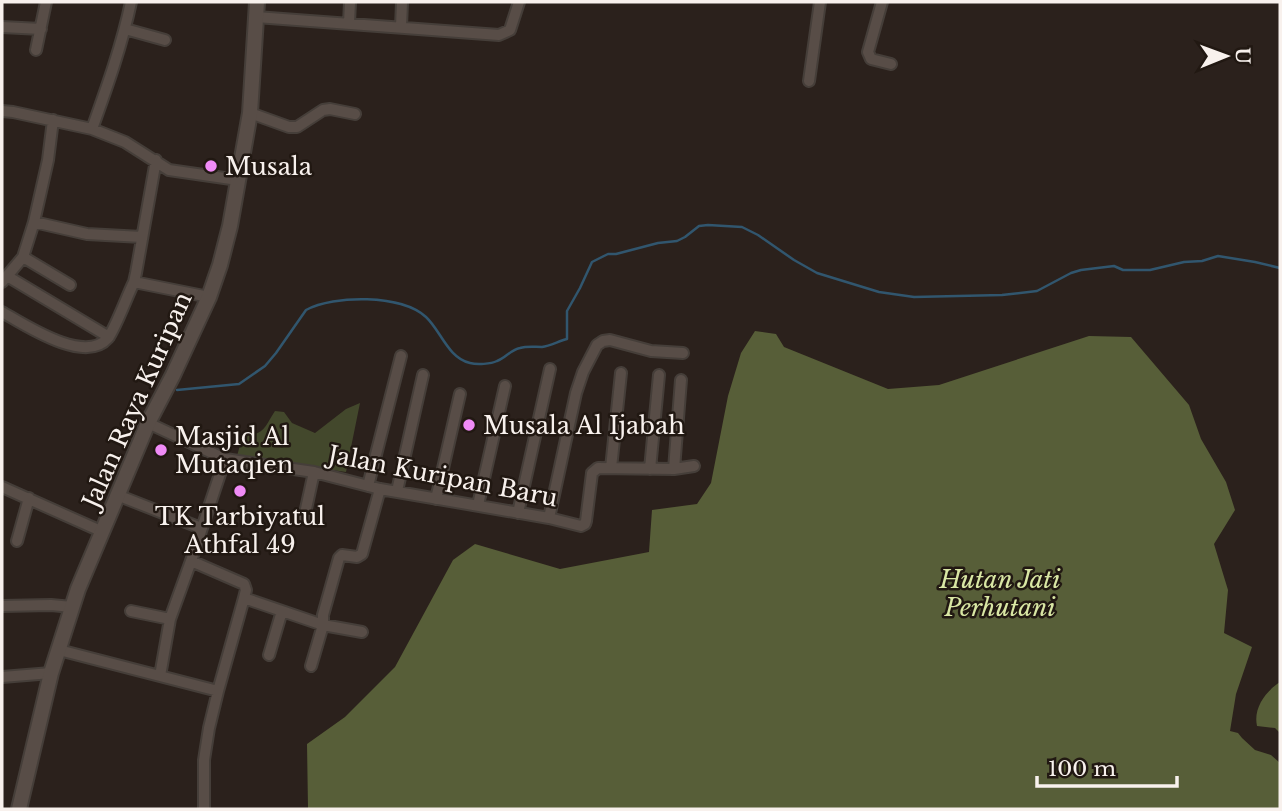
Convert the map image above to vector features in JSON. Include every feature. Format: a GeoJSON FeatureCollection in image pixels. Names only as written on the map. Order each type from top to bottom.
{"type":"FeatureCollection","features":[{"type":"Feature","properties":{"kind":"street"},"geometry":{"type":"LineString","coordinates":[[36,50],[46,2]]}},
{"type":"Feature","properties":{"kind":"street"},"geometry":{"type":"LineString","coordinates":[[92,129],[125,29],[131,2]]}},
{"type":"Feature","properties":{"kind":"street","name":"Jalan Raya Kuripan"},"geometry":{"type":"LineString","coordinates":[[19,809],[51,673],[72,607],[148,423],[209,297],[220,265],[230,226],[250,113],[257,2]]}},
{"type":"Feature","properties":{"kind":"street"},"geometry":{"type":"LineString","coordinates":[[349,23],[350,2]]}},
{"type":"Feature","properties":{"kind":"street"},"geometry":{"type":"LineString","coordinates":[[401,27],[402,2]]}},
{"type":"Feature","properties":{"kind":"street"},"geometry":{"type":"LineString","coordinates":[[256,18],[499,35],[510,30],[519,2]]}},
{"type":"Feature","properties":{"kind":"street"},"geometry":{"type":"LineString","coordinates":[[809,81],[820,2]]}},
{"type":"Feature","properties":{"kind":"street"},"geometry":{"type":"LineString","coordinates":[[882,2],[868,52],[871,59],[891,64]]}},
{"type":"Feature","properties":{"kind":"street"},"geometry":{"type":"LineString","coordinates":[[2,27],[41,29]]}},
{"type":"Feature","properties":{"kind":"street"},"geometry":{"type":"LineString","coordinates":[[125,29],[165,40]]}},
{"type":"Feature","properties":{"kind":"street"},"geometry":{"type":"LineString","coordinates":[[250,113],[289,127],[297,127],[323,110],[355,114]]}},
{"type":"Feature","properties":{"kind":"street"},"geometry":{"type":"LineString","coordinates":[[2,111],[92,129],[125,142],[169,170],[238,180]]}},
{"type":"Feature","properties":{"kind":"street"},"geometry":{"type":"LineString","coordinates":[[53,120],[48,160],[34,222],[23,257],[4,279],[109,337]]}},
{"type":"Feature","properties":{"kind":"street"},"geometry":{"type":"LineString","coordinates":[[2,312],[52,338],[78,347],[100,344],[109,337],[134,282],[156,160]]}},
{"type":"Feature","properties":{"kind":"street"},"geometry":{"type":"LineString","coordinates":[[34,222],[87,234],[142,237]]}},
{"type":"Feature","properties":{"kind":"street"},"geometry":{"type":"LineString","coordinates":[[23,257],[70,285]]}},
{"type":"Feature","properties":{"kind":"street"},"geometry":{"type":"LineString","coordinates":[[134,282],[209,297]]}},
{"type":"Feature","properties":{"kind":"street"},"geometry":{"type":"LineString","coordinates":[[549,518],[576,393],[597,345],[610,340],[650,351],[683,353]]}},
{"type":"Feature","properties":{"kind":"street"},"geometry":{"type":"LineString","coordinates":[[368,486],[401,356]]}},
{"type":"Feature","properties":{"kind":"street"},"geometry":{"type":"LineString","coordinates":[[518,513],[550,369]]}},
{"type":"Feature","properties":{"kind":"street"},"geometry":{"type":"LineString","coordinates":[[621,373],[611,468],[674,469],[694,466]]}},
{"type":"Feature","properties":{"kind":"street"},"geometry":{"type":"LineString","coordinates":[[397,491],[423,375]]}},
{"type":"Feature","properties":{"kind":"street"},"geometry":{"type":"LineString","coordinates":[[650,469],[659,375]]}},
{"type":"Feature","properties":{"kind":"street"},"geometry":{"type":"LineString","coordinates":[[674,469],[681,380]]}},
{"type":"Feature","properties":{"kind":"street"},"geometry":{"type":"LineString","coordinates":[[478,505],[505,386]]}},
{"type":"Feature","properties":{"kind":"street"},"geometry":{"type":"LineString","coordinates":[[436,499],[460,394]]}},
{"type":"Feature","properties":{"kind":"street","name":"Jalan Kuripan Baru"},"geometry":{"type":"LineString","coordinates":[[148,423],[225,459],[314,472],[380,489],[583,525],[586,521],[592,473],[598,468],[611,468]]}},
{"type":"Feature","properties":{"kind":"street"},"geometry":{"type":"LineString","coordinates":[[160,676],[170,619],[225,459]]}},
{"type":"Feature","properties":{"kind":"street"},"geometry":{"type":"LineString","coordinates":[[304,518],[314,472]]}},
{"type":"Feature","properties":{"kind":"street"},"geometry":{"type":"LineString","coordinates":[[2,487],[103,532]]}},
{"type":"Feature","properties":{"kind":"street"},"geometry":{"type":"LineString","coordinates":[[310,666],[339,558],[342,555],[357,557],[362,554],[380,489]]}},
{"type":"Feature","properties":{"kind":"street"},"geometry":{"type":"LineString","coordinates":[[117,495],[201,528]]}},
{"type":"Feature","properties":{"kind":"street"},"geometry":{"type":"LineString","coordinates":[[17,541],[29,498]]}},
{"type":"Feature","properties":{"kind":"street"},"geometry":{"type":"LineString","coordinates":[[191,561],[244,584],[246,590],[209,728],[204,760],[204,809]]}},
{"type":"Feature","properties":{"kind":"street"},"geometry":{"type":"LineString","coordinates":[[244,598],[323,625],[362,632]]}},
{"type":"Feature","properties":{"kind":"street"},"geometry":{"type":"LineString","coordinates":[[2,606],[72,607]]}},
{"type":"Feature","properties":{"kind":"street"},"geometry":{"type":"LineString","coordinates":[[131,611],[170,619]]}},
{"type":"Feature","properties":{"kind":"street"},"geometry":{"type":"LineString","coordinates":[[269,655],[282,611]]}},
{"type":"Feature","properties":{"kind":"street"},"geometry":{"type":"LineString","coordinates":[[59,650],[218,691]]}},
{"type":"Feature","properties":{"kind":"street"},"geometry":{"type":"LineString","coordinates":[[2,677],[51,673]]}},
{"type":"Feature","properties":{"kind":"green space","name":"Hutan Jati Perhutani"},"geometry":{"type":"Polygon","coordinates":[[[755,331],[776,334],[784,347],[888,389],[939,385],[1089,336],[1131,337],[1189,405],[1201,439],[1226,482],[1235,510],[1214,544],[1228,590],[1224,633],[1252,647],[1236,694],[1230,731],[1238,733],[1255,750],[1271,755],[1280,763],[1280,809],[306,809],[307,744],[345,717],[395,667],[453,560],[475,544],[560,569],[649,552],[652,510],[697,504],[711,483],[728,396],[741,353],[755,331]]]}},
{"type":"Feature","properties":{"kind":"green space"},"geometry":{"type":"Polygon","coordinates":[[[360,403],[346,472],[237,456],[243,434],[260,432],[275,411],[284,412],[292,423],[315,433],[346,409],[360,403]]]}},
{"type":"Feature","properties":{"kind":"green space"},"geometry":{"type":"Polygon","coordinates":[[[1280,682],[1280,733],[1275,728],[1257,726],[1256,719],[1262,701],[1280,682]]]}},
{"type":"Feature","properties":{"kind":"waterway"},"geometry":{"type":"LineString","coordinates":[[177,390],[239,384],[265,366],[306,310],[333,302],[367,299],[415,309],[426,317],[456,356],[473,364],[494,362],[520,348],[548,346],[567,339],[567,311],[592,262],[608,254],[677,241],[699,226],[708,225],[742,227],[817,273],[879,292],[914,297],[1002,295],[1037,291],[1081,270],[1114,266],[1123,270],[1150,270],[1218,256],[1280,268]]}},
{"type":"Feature","properties":{"kind":"place","name":"Musala"},"geometry":{"type":"Point","coordinates":[211,166]}},
{"type":"Feature","properties":{"kind":"place","name":"Musala Al Ijabah"},"geometry":{"type":"Point","coordinates":[469,425]}},
{"type":"Feature","properties":{"kind":"place","name":"Masjid Al Mutaqien"},"geometry":{"type":"Point","coordinates":[161,450]}},
{"type":"Feature","properties":{"kind":"place","name":"TK Tarbiyatul Athfal 49"},"geometry":{"type":"Point","coordinates":[240,491]}}]}
